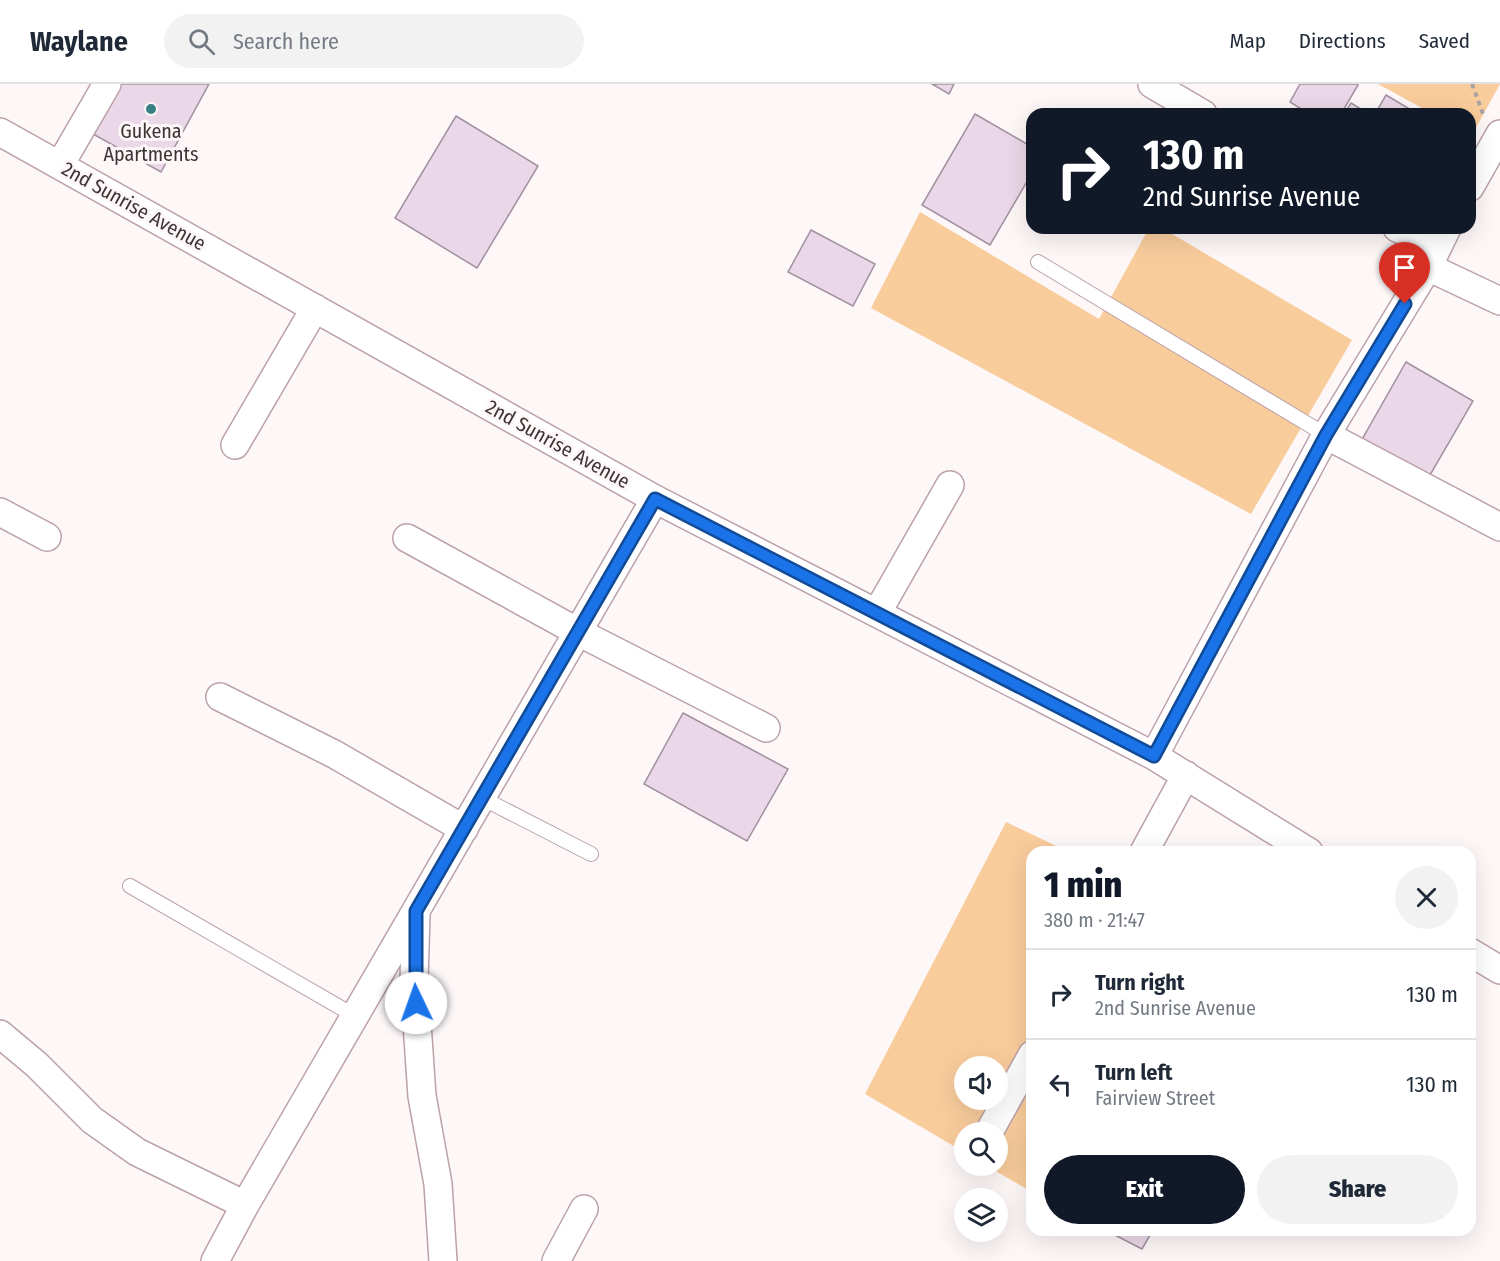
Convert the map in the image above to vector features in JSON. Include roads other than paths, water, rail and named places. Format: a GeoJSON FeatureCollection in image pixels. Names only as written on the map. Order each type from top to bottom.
{"type":"FeatureCollection","features":[{"type":"Feature","properties":{"kind":"street"},"geometry":{"type":"LineString","coordinates":[[60,165],[107,84]]}},
{"type":"Feature","properties":{"kind":"street"},"geometry":{"type":"LineString","coordinates":[[1152,84],[1193,108]]}},
{"type":"Feature","properties":{"kind":"street","name":"2nd Sunrise Avenue"},"geometry":{"type":"LineString","coordinates":[[0,132],[655,499],[1154,756],[1299,846]]}},
{"type":"Feature","properties":{"kind":"street"},"geometry":{"type":"LineString","coordinates":[[1476,176],[1500,134]]}},
{"type":"Feature","properties":{"kind":"street"},"geometry":{"type":"LineString","coordinates":[[1410,234],[1437,247],[1500,301]]}},
{"type":"Feature","properties":{"kind":"street"},"geometry":{"type":"LineString","coordinates":[[1154,756],[1326,435],[1437,247]]}},
{"type":"Feature","properties":{"kind":"street"},"geometry":{"type":"LineString","coordinates":[[235,445],[315,308]]}},
{"type":"Feature","properties":{"kind":"street"},"geometry":{"type":"LineString","coordinates":[[1326,435],[1500,527]]}},
{"type":"Feature","properties":{"kind":"street"},"geometry":{"type":"LineString","coordinates":[[877,613],[950,485]]}},
{"type":"Feature","properties":{"kind":"street"},"geometry":{"type":"LineString","coordinates":[[215,1261],[245,1205],[655,499]]}},
{"type":"Feature","properties":{"kind":"street"},"geometry":{"type":"LineString","coordinates":[[0,512],[47,537]]}},
{"type":"Feature","properties":{"kind":"street"},"geometry":{"type":"LineString","coordinates":[[407,538],[578,632],[766,728]]}},
{"type":"Feature","properties":{"kind":"street"},"geometry":{"type":"LineString","coordinates":[[220,697],[334,754],[464,829]]}},
{"type":"Feature","properties":{"kind":"street"},"geometry":{"type":"LineString","coordinates":[[1147,846],[1186,775]]}},
{"type":"Feature","properties":{"kind":"street"},"geometry":{"type":"LineString","coordinates":[[416,911],[414,980],[422,1096],[438,1184],[443,1261]]}},
{"type":"Feature","properties":{"kind":"street"},"geometry":{"type":"LineString","coordinates":[[1476,956],[1500,970]]}},
{"type":"Feature","properties":{"kind":"street"},"geometry":{"type":"LineString","coordinates":[[0,1034],[37,1065],[92,1120],[137,1152],[245,1205]]}},
{"type":"Feature","properties":{"kind":"street"},"geometry":{"type":"LineString","coordinates":[[995,1122],[1026,1066]]}},
{"type":"Feature","properties":{"kind":"street"},"geometry":{"type":"LineString","coordinates":[[556,1261],[584,1209]]}},
{"type":"Feature","properties":{"kind":"lane"},"geometry":{"type":"LineString","coordinates":[[1038,262],[1326,435]]}},
{"type":"Feature","properties":{"kind":"lane"},"geometry":{"type":"LineString","coordinates":[[482,798],[591,854]]}},
{"type":"Feature","properties":{"kind":"lane"},"geometry":{"type":"LineString","coordinates":[[130,886],[355,1016]]}},
{"type":"Feature","properties":{"kind":"place","name":"Gukena Apartments"},"geometry":{"type":"Point","coordinates":[151,109]}}]}
